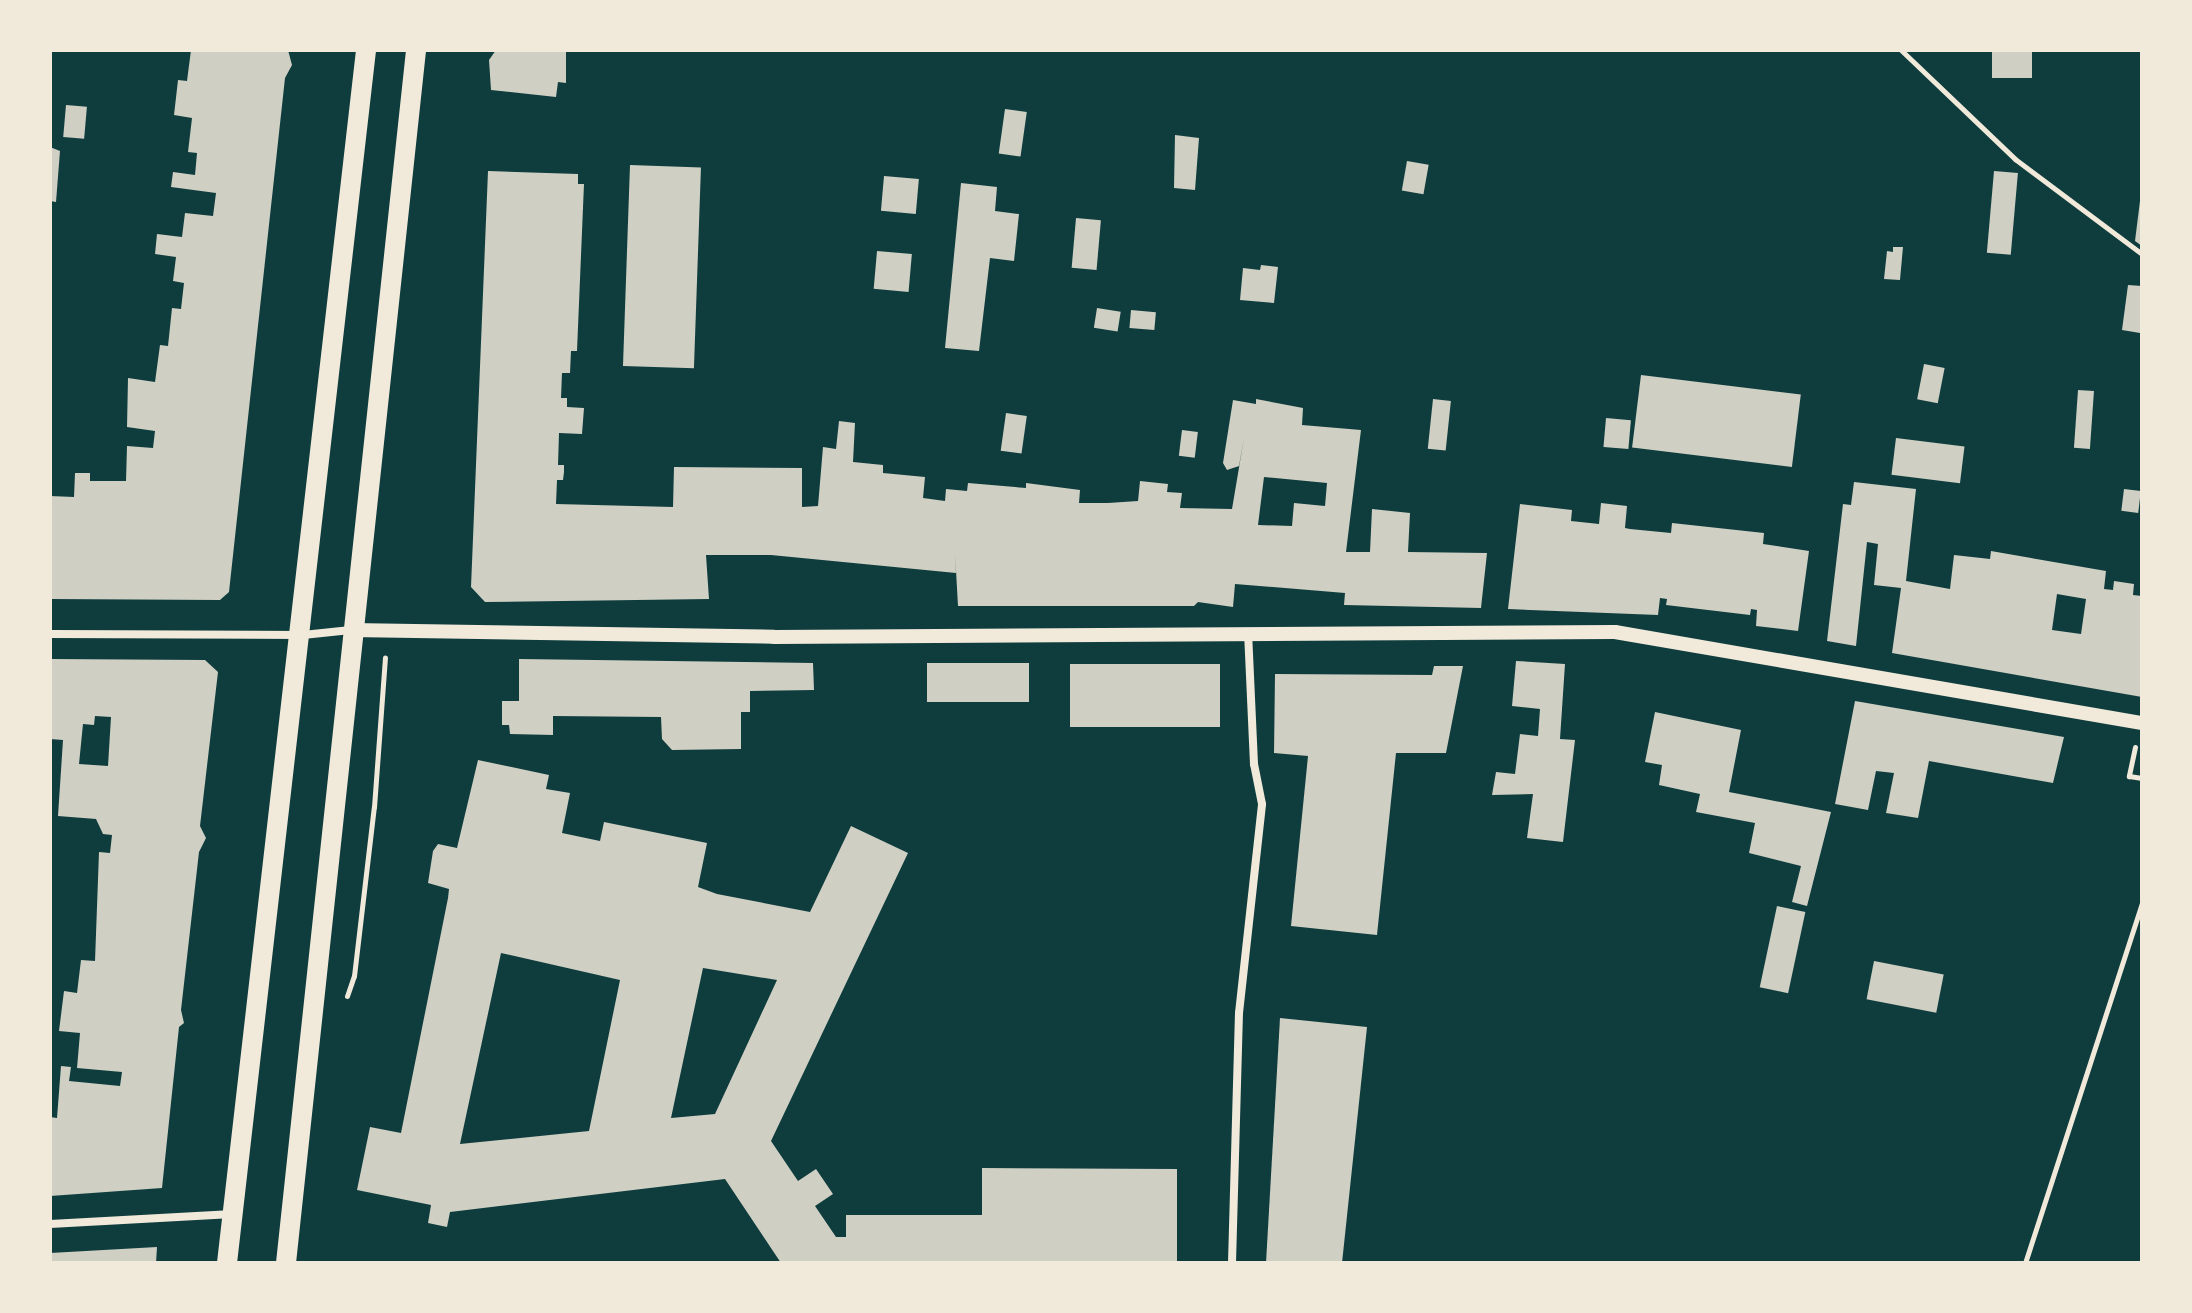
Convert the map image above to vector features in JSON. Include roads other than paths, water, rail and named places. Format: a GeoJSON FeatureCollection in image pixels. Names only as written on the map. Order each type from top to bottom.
{"type":"FeatureCollection","features":[{"type":"Feature","properties":{"kind":"main road"},"geometry":{"type":"LineString","coordinates":[[227,1263],[287,725],[303,635],[366,50]]}},
{"type":"Feature","properties":{"kind":"main road"},"geometry":{"type":"LineString","coordinates":[[286,1263],[351,630],[416,50]]}},
{"type":"Feature","properties":{"kind":"street"},"geometry":{"type":"LineString","coordinates":[[50,634],[303,635],[351,630],[774,637],[1615,632],[2141,723]]}},
{"type":"Feature","properties":{"kind":"street"},"geometry":{"type":"LineString","coordinates":[[1232,1263],[1239,1013],[1262,804],[1254,764],[1248,634]]}},
{"type":"Feature","properties":{"kind":"street"},"geometry":{"type":"LineString","coordinates":[[50,1224],[233,1214]]}}]}
